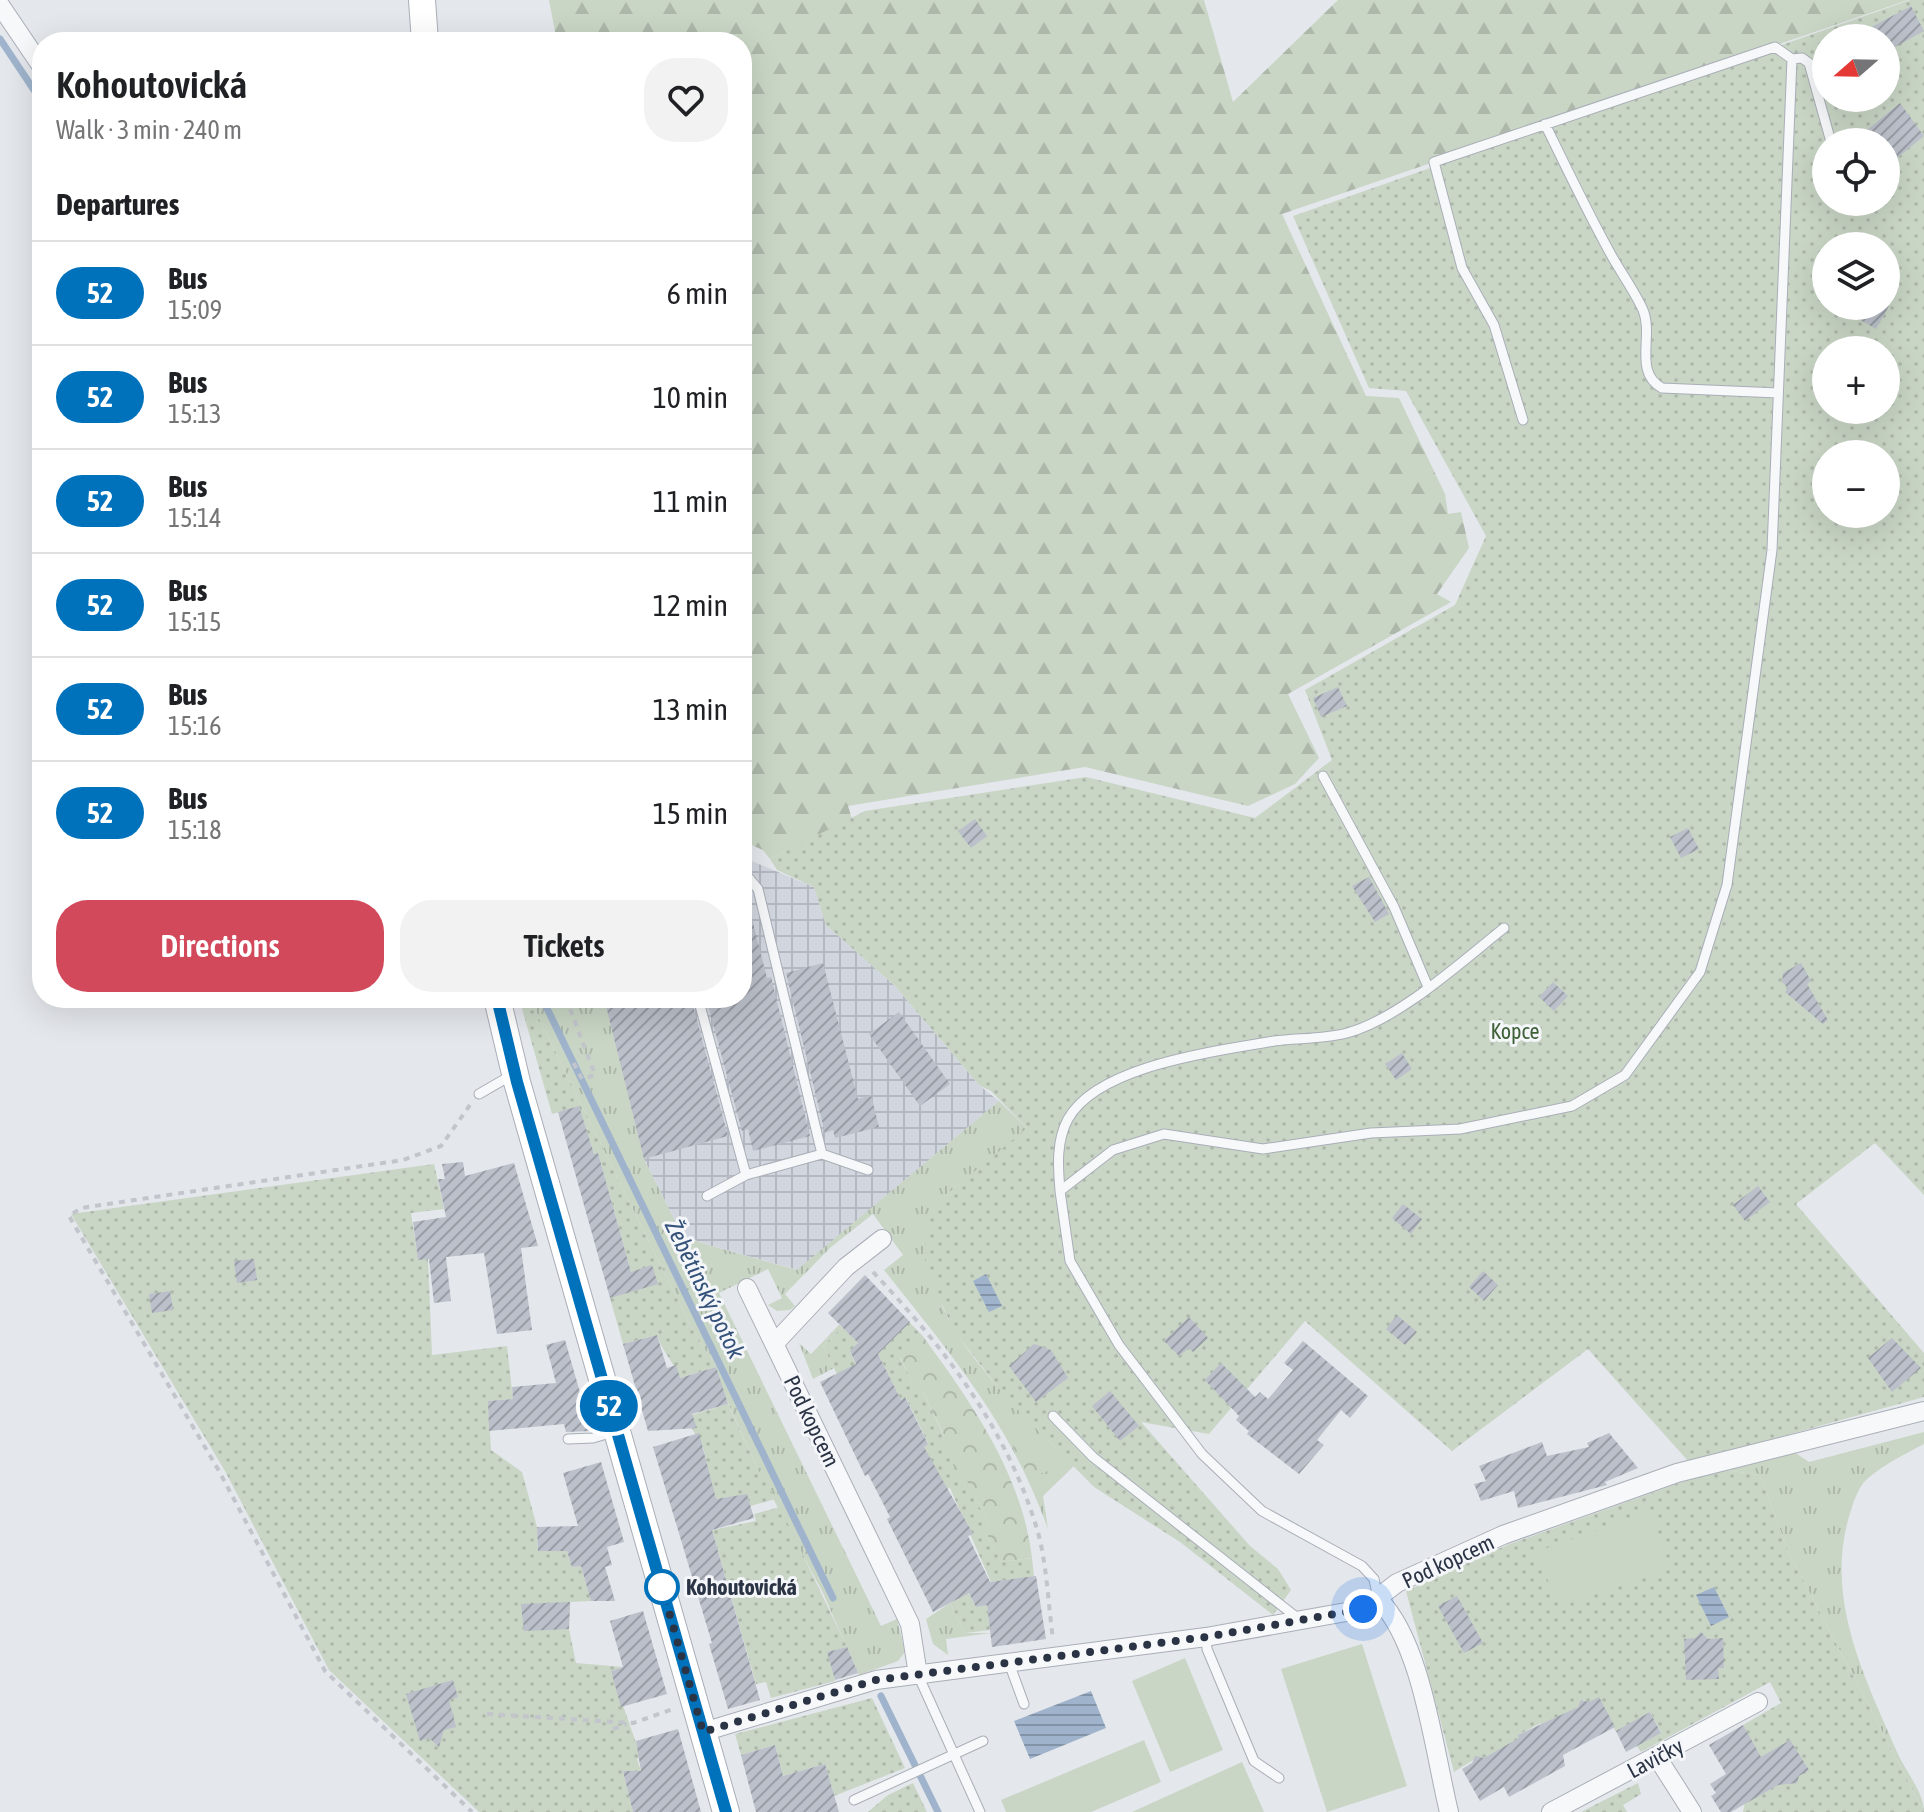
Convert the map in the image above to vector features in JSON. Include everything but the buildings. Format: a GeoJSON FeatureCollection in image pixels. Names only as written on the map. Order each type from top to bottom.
{"type":"FeatureCollection","features":[{"type":"Feature","properties":{"kind":"street"},"geometry":{"type":"LineString","coordinates":[[422,0],[424,32]]}},
{"type":"Feature","properties":{"kind":"street"},"geometry":{"type":"LineString","coordinates":[[0,5],[32,52]]}},
{"type":"Feature","properties":{"kind":"street"},"geometry":{"type":"LineString","coordinates":[[499,1008],[516,1078],[726,1812]]}},
{"type":"Feature","properties":{"kind":"street"},"geometry":{"type":"LineString","coordinates":[[774,1344],[859,1257],[882,1239]]}},
{"type":"Feature","properties":{"kind":"street","name":"Pod kopcem"},"geometry":{"type":"LineString","coordinates":[[747,1288],[910,1624],[918,1675]]}},
{"type":"Feature","properties":{"kind":"street","name":"Pod kopcem"},"geometry":{"type":"LineString","coordinates":[[703,1732],[876,1680],[1206,1637],[1363,1609],[1397,1583],[1503,1535],[1677,1473],[1924,1411]]}},
{"type":"Feature","properties":{"kind":"street"},"geometry":{"type":"LineString","coordinates":[[1378,1599],[1392,1613],[1411,1653],[1449,1812]]}},
{"type":"Feature","properties":{"kind":"street","name":"Lavičky"},"geometry":{"type":"LineString","coordinates":[[1551,1812],[1758,1702]]}},
{"type":"Feature","properties":{"kind":"street"},"geometry":{"type":"LineString","coordinates":[[1657,1757],[1692,1812]]}},
{"type":"Feature","properties":{"kind":"lane"},"geometry":{"type":"LineString","coordinates":[[1523,420],[1494,325],[1462,268],[1434,162],[1775,47],[1792,59],[1802,58],[1809,63],[1827,128]]}},
{"type":"Feature","properties":{"kind":"lane"},"geometry":{"type":"LineString","coordinates":[[1060,1191],[1113,1150],[1164,1134],[1263,1149],[1371,1133],[1460,1129],[1572,1106],[1625,1075],[1700,972],[1727,885],[1772,550],[1792,59]]}},
{"type":"Feature","properties":{"kind":"lane"},"geometry":{"type":"LineString","coordinates":[[1545,124],[1586,208],[1643,310],[1648,338],[1646,371],[1650,382],[1662,388],[1778,393]]}},
{"type":"Feature","properties":{"kind":"lane"},"geometry":{"type":"LineString","coordinates":[[1323,776],[1394,907],[1428,987]]}},
{"type":"Feature","properties":{"kind":"lane"},"geometry":{"type":"LineString","coordinates":[[752,882],[758,889],[822,1154]]}},
{"type":"Feature","properties":{"kind":"lane"},"geometry":{"type":"LineString","coordinates":[[1378,1599],[1374,1579],[1362,1566],[1262,1511],[1202,1454],[1119,1345],[1070,1261],[1058,1155],[1067,1120],[1085,1097],[1105,1085],[1159,1065],[1274,1041],[1348,1032],[1408,1002],[1504,928]]}},
{"type":"Feature","properties":{"kind":"lane"},"geometry":{"type":"LineString","coordinates":[[701,1008],[746,1175]]}},
{"type":"Feature","properties":{"kind":"lane"},"geometry":{"type":"LineString","coordinates":[[479,1094],[516,1078]]}},
{"type":"Feature","properties":{"kind":"lane"},"geometry":{"type":"LineString","coordinates":[[707,1196],[746,1175],[822,1154],[868,1170]]}},
{"type":"Feature","properties":{"kind":"lane"},"geometry":{"type":"LineString","coordinates":[[1053,1416],[1093,1457],[1300,1620]]}},
{"type":"Feature","properties":{"kind":"lane"},"geometry":{"type":"LineString","coordinates":[[568,1439],[593,1438],[617,1431]]}},
{"type":"Feature","properties":{"kind":"lane"},"geometry":{"type":"LineString","coordinates":[[1206,1637],[1207,1649],[1254,1761],[1279,1778]]}},
{"type":"Feature","properties":{"kind":"lane"},"geometry":{"type":"LineString","coordinates":[[1009,1663],[1024,1704]]}},
{"type":"Feature","properties":{"kind":"lane"},"geometry":{"type":"LineString","coordinates":[[918,1675],[980,1812]]}},
{"type":"Feature","properties":{"kind":"lane"},"geometry":{"type":"LineString","coordinates":[[854,1800],[983,1741]]}},
{"type":"Feature","properties":{"kind":"path"},"geometry":{"type":"LineString","coordinates":[[570,1008],[595,1075],[582,1079],[573,1062]]}},
{"type":"Feature","properties":{"kind":"path"},"geometry":{"type":"LineString","coordinates":[[472,1812],[325,1671],[219,1471],[69,1216],[81,1208],[403,1160],[441,1146],[479,1094]]}},
{"type":"Feature","properties":{"kind":"path"},"geometry":{"type":"LineString","coordinates":[[859,1257],[910,1311],[970,1388],[1015,1467],[1038,1532],[1055,1657]]}},
{"type":"Feature","properties":{"kind":"path"},"geometry":{"type":"LineString","coordinates":[[613,1729],[695,1702]]}},
{"type":"Feature","properties":{"kind":"path"},"geometry":{"type":"LineString","coordinates":[[487,1714],[633,1723]]}},
{"type":"Feature","properties":{"kind":"shaded area"},"geometry":{"type":"Polygon","coordinates":[[[752,861],[814,887],[826,925],[895,986],[980,1086],[999,1101],[798,1270],[701,1243],[681,1233],[644,1159],[606,1008],[752,1008],[752,861]]]}},
{"type":"Feature","properties":{"kind":"green space"},"geometry":{"type":"Polygon","coordinates":[[[549,0],[1204,0],[1233,102],[1338,0],[1908,0],[1838,24],[1812,24],[1812,33],[1282,214],[1366,396],[1399,398],[1445,494],[1448,514],[1461,512],[1469,548],[1437,594],[1451,602],[1288,694],[1319,758],[1295,784],[1248,806],[1085,767],[848,806],[852,819],[770,859],[763,850],[752,845],[752,32],[555,32],[549,0]]]}},
{"type":"Feature","properties":{"kind":"green space","name":"Kopce"},"geometry":{"type":"Polygon","coordinates":[[[1910,0],[1924,0],[1924,1195],[1875,1143],[1796,1204],[1924,1353],[1924,1397],[1689,1462],[1588,1349],[1452,1451],[1305,1321],[1209,1434],[1141,1422],[1250,1546],[1278,1569],[1291,1590],[1273,1615],[1180,1542],[1094,1487],[1009,1401],[953,1330],[925,1263],[926,1226],[945,1196],[1027,1128],[991,1091],[980,1086],[895,986],[826,925],[814,887],[777,870],[770,859],[865,811],[1086,777],[1255,818],[1332,760],[1305,690],[1455,605],[1486,536],[1406,391],[1369,388],[1293,216],[1812,34],[1812,112],[1900,112],[1900,24],[1841,24],[1910,0]]]}},
{"type":"Feature","properties":{"kind":"green space"},"geometry":{"type":"Polygon","coordinates":[[[522,1008],[534,1008],[690,1325],[716,1367],[679,1378],[657,1335],[623,1344],[610,1298],[631,1272],[598,1153],[594,1154],[579,1107],[552,1114],[522,1008]]]}},
{"type":"Feature","properties":{"kind":"green space"},"geometry":{"type":"Polygon","coordinates":[[[534,1008],[606,1008],[644,1159],[681,1233],[701,1243],[797,1270],[999,1101],[1028,1129],[945,1196],[940,1294],[945,1313],[975,1359],[1074,1466],[1043,1496],[1048,1529],[1033,1491],[998,1423],[956,1362],[884,1270],[903,1255],[873,1214],[831,1247],[785,1294],[795,1306],[790,1310],[777,1311],[768,1305],[782,1298],[768,1269],[719,1293],[881,1626],[897,1619],[905,1652],[898,1661],[859,1675],[823,1593],[760,1474],[723,1392],[716,1367],[690,1325],[534,1008]]]}},
{"type":"Feature","properties":{"kind":"green space"},"geometry":{"type":"Polygon","coordinates":[[[434,1164],[444,1209],[411,1213],[418,1259],[428,1259],[432,1355],[507,1346],[513,1399],[488,1401],[491,1450],[522,1472],[537,1527],[538,1551],[567,1551],[572,1567],[581,1566],[591,1601],[570,1602],[569,1629],[576,1663],[623,1667],[611,1671],[641,1757],[637,1759],[641,1771],[623,1771],[633,1812],[479,1812],[329,1670],[225,1471],[71,1214],[434,1164]]]}},
{"type":"Feature","properties":{"kind":"green space"},"geometry":{"type":"Polygon","coordinates":[[[909,1322],[922,1335],[900,1358],[917,1392],[922,1390],[944,1436],[940,1438],[961,1481],[966,1479],[988,1525],[984,1528],[1001,1562],[1032,1558],[1034,1577],[991,1582],[950,1488],[945,1489],[924,1447],[928,1443],[906,1398],[901,1400],[878,1354],[909,1322]]]}},
{"type":"Feature","properties":{"kind":"green space"},"geometry":{"type":"Polygon","coordinates":[[[839,1325],[842,1327],[823,1346],[834,1368],[813,1379],[799,1343],[811,1354],[839,1325]]]}},
{"type":"Feature","properties":{"kind":"green space"},"geometry":{"type":"Polygon","coordinates":[[[842,1327],[858,1343],[850,1352],[857,1366],[837,1374],[823,1346],[842,1327]]]}},
{"type":"Feature","properties":{"kind":"green space"},"geometry":{"type":"Polygon","coordinates":[[[922,1335],[976,1413],[1006,1468],[1026,1527],[1032,1558],[1001,1562],[983,1527],[988,1525],[966,1480],[961,1482],[939,1438],[944,1435],[922,1390],[917,1393],[900,1357],[922,1335]]]}},
{"type":"Feature","properties":{"kind":"green space"},"geometry":{"type":"Polygon","coordinates":[[[728,1404],[760,1474],[776,1499],[750,1506],[747,1495],[715,1499],[703,1447],[685,1417],[728,1404]]]}},
{"type":"Feature","properties":{"kind":"green space"},"geometry":{"type":"Polygon","coordinates":[[[1924,1432],[1924,1444],[1880,1469],[1860,1488],[1847,1524],[1842,1554],[1842,1583],[1846,1612],[1862,1669],[1897,1752],[1918,1789],[1924,1812],[1788,1551],[1760,1475],[1718,1469],[1791,1450],[1809,1462],[1924,1432]]]}},
{"type":"Feature","properties":{"kind":"green space"},"geometry":{"type":"Polygon","coordinates":[[[1034,1437],[1052,1470],[1029,1477],[1012,1445],[1034,1437]]]}},
{"type":"Feature","properties":{"kind":"green space"},"geometry":{"type":"Polygon","coordinates":[[[1718,1469],[1760,1475],[1788,1551],[1924,1812],[1743,1812],[1755,1749],[1743,1725],[1781,1703],[1770,1682],[1641,1752],[1637,1746],[1661,1732],[1650,1712],[1616,1732],[1602,1707],[1583,1700],[1578,1707],[1543,1726],[1541,1723],[1518,1735],[1520,1739],[1484,1758],[1478,1757],[1454,1772],[1406,1591],[1507,1545],[1718,1469]]]}},
{"type":"Feature","properties":{"kind":"green space"},"geometry":{"type":"Polygon","coordinates":[[[780,1507],[847,1647],[828,1652],[835,1681],[771,1698],[766,1682],[756,1684],[712,1530],[756,1521],[754,1514],[780,1507]]]}},
{"type":"Feature","properties":{"kind":"green space"},"geometry":{"type":"Polygon","coordinates":[[[1650,1511],[1670,1568],[1562,1606],[1533,1553],[1650,1511]]]}},
{"type":"Feature","properties":{"kind":"green space"},"geometry":{"type":"Polygon","coordinates":[[[968,1592],[976,1607],[987,1605],[990,1630],[965,1633],[950,1603],[968,1592]]]}},
{"type":"Feature","properties":{"kind":"green space"},"geometry":{"type":"Polygon","coordinates":[[[950,1603],[965,1633],[991,1633],[946,1639],[948,1655],[933,1644],[926,1619],[950,1603]]]}},
{"type":"Feature","properties":{"kind":"green space"},"geometry":{"type":"Polygon","coordinates":[[[1362,1644],[1407,1786],[1327,1812],[1281,1669],[1362,1644]]]}},
{"type":"Feature","properties":{"kind":"green space"},"geometry":{"type":"Polygon","coordinates":[[[1185,1658],[1223,1750],[1170,1772],[1132,1681],[1185,1658]]]}},
{"type":"Feature","properties":{"kind":"green space"},"geometry":{"type":"Polygon","coordinates":[[[872,1698],[905,1768],[834,1796],[825,1764],[783,1776],[775,1745],[741,1755],[735,1734],[872,1698]]]}},
{"type":"Feature","properties":{"kind":"green space"},"geometry":{"type":"Polygon","coordinates":[[[1144,1740],[1161,1782],[1091,1812],[1006,1812],[1001,1800],[1144,1740]]]}},
{"type":"Feature","properties":{"kind":"green space"},"geometry":{"type":"Polygon","coordinates":[[[1242,1762],[1264,1812],[1132,1812],[1242,1762]]]}},
{"type":"Feature","properties":{"kind":"green space"},"geometry":{"type":"Polygon","coordinates":[[[913,1783],[927,1812],[868,1812],[888,1795],[913,1783]]]}},
{"type":"Feature","properties":{"kind":"green space"},"geometry":{"type":"Polygon","coordinates":[[[1638,1783],[1641,1794],[1623,1805],[1627,1812],[1581,1812],[1638,1783]]]}},
{"type":"Feature","properties":{"kind":"water"},"geometry":{"type":"Polygon","coordinates":[[[986,1274],[1002,1306],[989,1312],[973,1281],[986,1274]]]}},
{"type":"Feature","properties":{"kind":"water"},"geometry":{"type":"Polygon","coordinates":[[[1714,1587],[1729,1617],[1711,1626],[1696,1595],[1714,1587]]]}},
{"type":"Feature","properties":{"kind":"water"},"geometry":{"type":"Polygon","coordinates":[[[1091,1691],[1106,1728],[1030,1759],[1014,1721],[1091,1691]]]}},
{"type":"Feature","properties":{"kind":"waterway","name":"Žebětínský potok"},"geometry":{"type":"LineString","coordinates":[[0,39],[32,87]]}},
{"type":"Feature","properties":{"kind":"waterway","name":"Žebětínský potok"},"geometry":{"type":"LineString","coordinates":[[547,1008],[833,1598]]}},
{"type":"Feature","properties":{"kind":"waterway","name":"Žebětínský potok"},"geometry":{"type":"LineString","coordinates":[[881,1696],[938,1812]]}},
{"type":"Feature","properties":{"kind":"bus line","name":"52"},"geometry":{"type":"LineString","coordinates":[[499,1008],[517,1082],[726,1812]]}},
{"type":"Feature","properties":{"kind":"place","name":"Kohoutovická"},"geometry":{"type":"Point","coordinates":[662,1587]}},
{"type":"Feature","properties":{"kind":"route"},"geometry":{"type":"LineString","coordinates":[[662,1587],[703,1732],[876,1680],[1206,1637],[1363,1609]]}}]}
